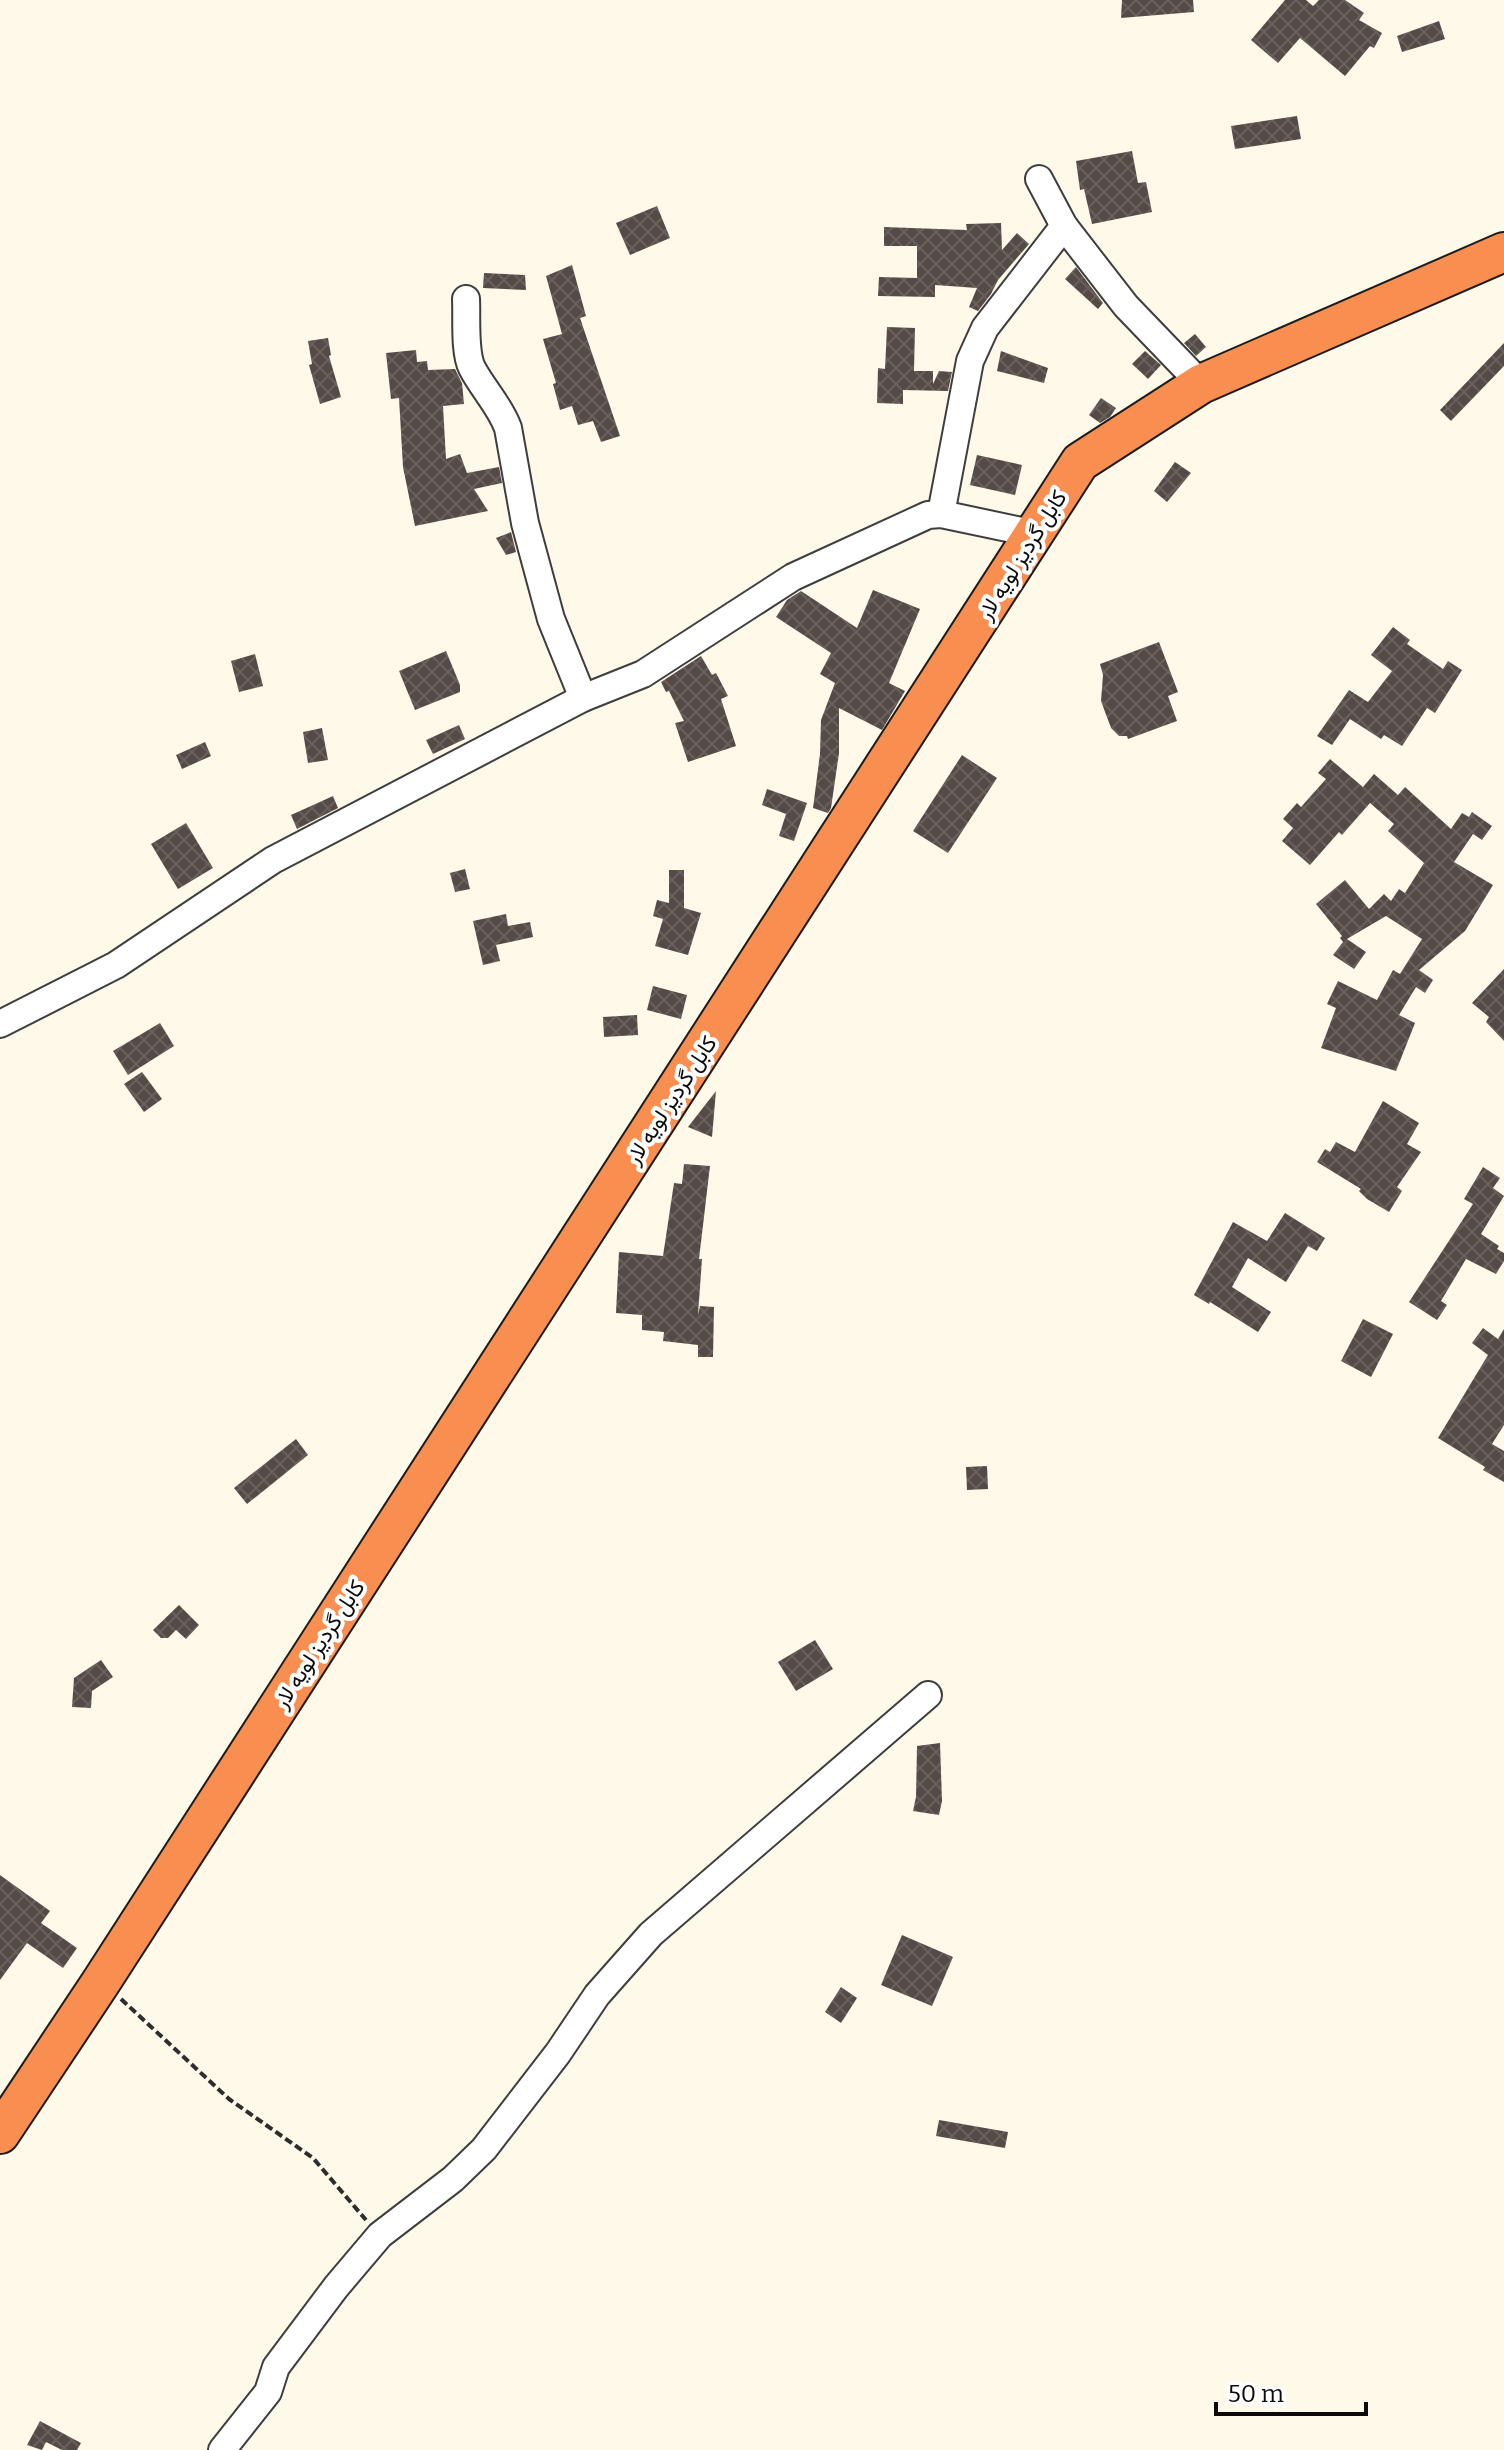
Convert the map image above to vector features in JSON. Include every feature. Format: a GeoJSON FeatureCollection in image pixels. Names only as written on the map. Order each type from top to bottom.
{"type":"FeatureCollection","features":[{"type":"Feature","properties":{"kind":"highway","name":"کابل گردیز لویه لار"},"geometry":{"type":"LineString","coordinates":[[0,2134],[1080,462],[1201,384],[1504,252]]}},
{"type":"Feature","properties":{"kind":"street"},"geometry":{"type":"LineString","coordinates":[[1039,179],[1064,226],[1126,306],[1201,384]]}},
{"type":"Feature","properties":{"kind":"street"},"geometry":{"type":"LineString","coordinates":[[941,514],[970,361],[985,328],[1064,226]]}},
{"type":"Feature","properties":{"kind":"street"},"geometry":{"type":"LineString","coordinates":[[466,299],[469,358],[508,428],[525,523],[551,619],[583,698]]}},
{"type":"Feature","properties":{"kind":"street"},"geometry":{"type":"LineString","coordinates":[[0,1024],[116,965],[273,860],[583,698],[643,674],[793,577],[928,515],[941,514],[1036,534]]}},
{"type":"Feature","properties":{"kind":"street"},"geometry":{"type":"LineString","coordinates":[[222,2450],[268,2392],[276,2367],[336,2287],[380,2235],[453,2179],[484,2149],[558,2053],[597,1995],[651,1934],[928,1695]]}},
{"type":"Feature","properties":{"kind":"path"},"geometry":{"type":"LineString","coordinates":[[101,1982],[229,2099],[313,2158],[380,2235]]}},
{"type":"Feature","properties":{"kind":"building"},"geometry":{"type":"Polygon","coordinates":[[[1122,0],[1193,0],[1194,12],[1121,18],[1122,0]]]}},
{"type":"Feature","properties":{"kind":"building"},"geometry":{"type":"Polygon","coordinates":[[[1285,0],[1306,0],[1313,6],[1319,0],[1345,0],[1364,13],[1359,20],[1382,33],[1374,48],[1370,46],[1345,76],[1300,38],[1278,63],[1251,40],[1285,0]]]}},
{"type":"Feature","properties":{"kind":"building"},"geometry":{"type":"Polygon","coordinates":[[[1439,21],[1445,39],[1402,52],[1397,36],[1439,21]]]}},
{"type":"Feature","properties":{"kind":"building"},"geometry":{"type":"Polygon","coordinates":[[[1297,116],[1301,139],[1235,149],[1231,126],[1297,116]]]}},
{"type":"Feature","properties":{"kind":"building"},"geometry":{"type":"Polygon","coordinates":[[[1132,151],[1138,183],[1146,182],[1152,212],[1092,224],[1084,189],[1080,190],[1076,161],[1132,151]]]}},
{"type":"Feature","properties":{"kind":"building"},"geometry":{"type":"Polygon","coordinates":[[[657,206],[670,238],[630,255],[616,223],[657,206]]]}},
{"type":"Feature","properties":{"kind":"building"},"geometry":{"type":"Polygon","coordinates":[[[1001,223],[1002,250],[1017,233],[1029,244],[998,280],[978,311],[969,307],[977,288],[935,285],[935,297],[878,296],[879,277],[917,278],[917,246],[884,246],[884,227],[967,230],[966,224],[1001,223]]]}},
{"type":"Feature","properties":{"kind":"building"},"geometry":{"type":"Polygon","coordinates":[[[572,265],[586,316],[580,318],[620,436],[601,442],[593,421],[578,425],[572,406],[560,410],[543,339],[562,334],[546,276],[572,265]]]}},
{"type":"Feature","properties":{"kind":"building"},"geometry":{"type":"Polygon","coordinates":[[[1076,267],[1103,303],[1098,309],[1065,279],[1076,267]]]}},
{"type":"Feature","properties":{"kind":"building"},"geometry":{"type":"Polygon","coordinates":[[[484,273],[525,275],[526,290],[483,288],[484,273]]]}},
{"type":"Feature","properties":{"kind":"building"},"geometry":{"type":"Polygon","coordinates":[[[887,327],[915,328],[914,371],[933,371],[933,384],[939,371],[952,372],[948,391],[903,390],[903,404],[877,403],[878,368],[885,369],[887,327]]]}},
{"type":"Feature","properties":{"kind":"building"},"geometry":{"type":"Polygon","coordinates":[[[1195,334],[1206,347],[1196,356],[1184,343],[1195,334]]]}},
{"type":"Feature","properties":{"kind":"building"},"geometry":{"type":"Polygon","coordinates":[[[328,338],[329,356],[341,397],[320,404],[309,365],[312,364],[308,341],[328,338]]]}},
{"type":"Feature","properties":{"kind":"building"},"geometry":{"type":"Polygon","coordinates":[[[1504,343],[1504,366],[1451,421],[1440,410],[1504,343]]]}},
{"type":"Feature","properties":{"kind":"building"},"geometry":{"type":"Polygon","coordinates":[[[416,350],[417,362],[427,361],[428,370],[455,369],[462,383],[464,404],[443,406],[446,459],[460,454],[467,473],[499,467],[502,483],[474,489],[488,511],[415,526],[403,467],[399,398],[391,399],[386,353],[416,350]]]}},
{"type":"Feature","properties":{"kind":"building"},"geometry":{"type":"Polygon","coordinates":[[[1001,351],[1048,368],[1044,383],[997,371],[1001,351]]]}},
{"type":"Feature","properties":{"kind":"building"},"geometry":{"type":"Polygon","coordinates":[[[1145,351],[1161,365],[1148,379],[1132,364],[1145,351]]]}},
{"type":"Feature","properties":{"kind":"building"},"geometry":{"type":"Polygon","coordinates":[[[1101,398],[1116,408],[1110,417],[1100,423],[1089,415],[1101,398]]]}},
{"type":"Feature","properties":{"kind":"building"},"geometry":{"type":"Polygon","coordinates":[[[977,455],[1022,465],[1015,495],[970,485],[977,455]]]}},
{"type":"Feature","properties":{"kind":"building"},"geometry":{"type":"Polygon","coordinates":[[[1175,462],[1191,473],[1167,502],[1154,491],[1175,462]]]}},
{"type":"Feature","properties":{"kind":"building"},"geometry":{"type":"Polygon","coordinates":[[[511,532],[516,552],[506,555],[496,538],[511,532]]]}},
{"type":"Feature","properties":{"kind":"building"},"geometry":{"type":"Polygon","coordinates":[[[873,590],[920,609],[889,683],[905,691],[882,730],[839,708],[839,753],[828,813],[813,808],[821,720],[835,683],[820,674],[831,653],[776,617],[787,600],[801,591],[857,628],[873,590]]]}},
{"type":"Feature","properties":{"kind":"building"},"geometry":{"type":"Polygon","coordinates":[[[1393,627],[1410,640],[1407,644],[1443,669],[1448,661],[1462,670],[1435,713],[1427,708],[1402,746],[1384,735],[1381,739],[1350,719],[1332,745],[1317,736],[1349,690],[1368,702],[1392,671],[1371,655],[1393,627]]]}},
{"type":"Feature","properties":{"kind":"building"},"geometry":{"type":"Polygon","coordinates":[[[1159,642],[1178,692],[1168,696],[1177,721],[1128,739],[1127,736],[1119,736],[1111,728],[1101,701],[1103,675],[1100,664],[1159,642]]]}},
{"type":"Feature","properties":{"kind":"building"},"geometry":{"type":"Polygon","coordinates":[[[446,651],[460,692],[415,710],[399,671],[446,651]]]}},
{"type":"Feature","properties":{"kind":"building"},"geometry":{"type":"Polygon","coordinates":[[[255,654],[263,686],[239,692],[231,661],[255,654]]]}},
{"type":"Feature","properties":{"kind":"building"},"geometry":{"type":"Polygon","coordinates":[[[701,656],[712,675],[716,673],[728,696],[721,699],[736,746],[688,762],[675,723],[684,721],[661,682],[701,656]]]}},
{"type":"Feature","properties":{"kind":"building"},"geometry":{"type":"Polygon","coordinates":[[[459,725],[465,739],[433,754],[426,740],[459,725]]]}},
{"type":"Feature","properties":{"kind":"building"},"geometry":{"type":"Polygon","coordinates":[[[322,728],[328,760],[308,763],[303,732],[322,728]]]}},
{"type":"Feature","properties":{"kind":"building"},"geometry":{"type":"Polygon","coordinates":[[[205,742],[211,756],[182,769],[176,755],[205,742]]]}},
{"type":"Feature","properties":{"kind":"building"},"geometry":{"type":"Polygon","coordinates":[[[962,755],[997,778],[948,853],[913,831],[962,755]]]}},
{"type":"Feature","properties":{"kind":"building"},"geometry":{"type":"Polygon","coordinates":[[[1330,759],[1363,787],[1374,774],[1398,795],[1405,787],[1451,829],[1462,813],[1469,817],[1472,812],[1492,826],[1482,840],[1473,834],[1454,862],[1493,885],[1465,931],[1419,970],[1433,980],[1425,993],[1416,987],[1399,1015],[1415,1023],[1396,1071],[1321,1048],[1336,1008],[1327,1004],[1338,981],[1377,1000],[1393,970],[1400,974],[1422,939],[1386,916],[1347,939],[1366,952],[1354,969],[1333,955],[1343,942],[1342,936],[1316,904],[1345,880],[1369,909],[1384,894],[1391,901],[1399,889],[1405,893],[1424,863],[1388,831],[1394,824],[1370,803],[1310,865],[1282,841],[1293,828],[1283,819],[1297,803],[1301,807],[1326,779],[1318,773],[1330,759]]]}},
{"type":"Feature","properties":{"kind":"building"},"geometry":{"type":"Polygon","coordinates":[[[767,789],[807,803],[794,841],[779,836],[786,814],[762,805],[767,789]]]}},
{"type":"Feature","properties":{"kind":"building"},"geometry":{"type":"Polygon","coordinates":[[[333,796],[338,808],[297,829],[291,815],[333,796]]]}},
{"type":"Feature","properties":{"kind":"building"},"geometry":{"type":"Polygon","coordinates":[[[186,823],[213,868],[178,889],[151,844],[186,823]]]}},
{"type":"Feature","properties":{"kind":"building"},"geometry":{"type":"Polygon","coordinates":[[[465,869],[470,889],[455,892],[450,873],[465,869]]]}},
{"type":"Feature","properties":{"kind":"building"},"geometry":{"type":"Polygon","coordinates":[[[669,870],[684,870],[684,908],[701,913],[688,955],[655,946],[663,919],[653,916],[657,900],[669,903],[669,870]]]}},
{"type":"Feature","properties":{"kind":"building"},"geometry":{"type":"Polygon","coordinates":[[[506,914],[508,926],[530,922],[533,937],[496,945],[500,961],[483,965],[473,921],[506,914]]]}},
{"type":"Feature","properties":{"kind":"building"},"geometry":{"type":"Polygon","coordinates":[[[1504,969],[1504,1041],[1486,1022],[1489,1017],[1472,1003],[1504,969]]]}},
{"type":"Feature","properties":{"kind":"building"},"geometry":{"type":"Polygon","coordinates":[[[653,986],[687,995],[681,1019],[647,1010],[653,986]]]}},
{"type":"Feature","properties":{"kind":"building"},"geometry":{"type":"Polygon","coordinates":[[[637,1015],[638,1035],[604,1037],[603,1017],[637,1015]]]}},
{"type":"Feature","properties":{"kind":"building"},"geometry":{"type":"Polygon","coordinates":[[[160,1023],[174,1046],[128,1075],[113,1051],[160,1023]]]}},
{"type":"Feature","properties":{"kind":"building"},"geometry":{"type":"Polygon","coordinates":[[[142,1072],[162,1099],[144,1112],[124,1084],[142,1072]]]}},
{"type":"Feature","properties":{"kind":"building"},"geometry":{"type":"Polygon","coordinates":[[[716,1091],[712,1137],[688,1127],[716,1091]]]}},
{"type":"Feature","properties":{"kind":"building"},"geometry":{"type":"Polygon","coordinates":[[[1383,1101],[1419,1123],[1407,1144],[1421,1152],[1397,1187],[1402,1191],[1389,1212],[1367,1199],[1359,1191],[1361,1189],[1317,1162],[1325,1149],[1330,1152],[1336,1142],[1355,1152],[1383,1101]]]}},
{"type":"Feature","properties":{"kind":"building"},"geometry":{"type":"Polygon","coordinates":[[[684,1164],[710,1166],[699,1259],[702,1259],[698,1315],[700,1306],[714,1307],[713,1357],[698,1357],[698,1345],[663,1341],[664,1332],[642,1330],[642,1315],[616,1313],[619,1252],[663,1256],[674,1183],[682,1184],[684,1164]]]}},
{"type":"Feature","properties":{"kind":"building"},"geometry":{"type":"Polygon","coordinates":[[[1483,1167],[1500,1178],[1493,1188],[1504,1196],[1481,1234],[1499,1246],[1497,1249],[1504,1253],[1504,1261],[1496,1274],[1466,1259],[1441,1301],[1447,1305],[1437,1320],[1409,1302],[1473,1204],[1464,1199],[1483,1167]]]}},
{"type":"Feature","properties":{"kind":"building"},"geometry":{"type":"Polygon","coordinates":[[[1285,1213],[1325,1238],[1317,1251],[1308,1246],[1286,1282],[1248,1258],[1232,1287],[1271,1312],[1258,1332],[1194,1295],[1233,1222],[1267,1241],[1285,1213]]]}},
{"type":"Feature","properties":{"kind":"building"},"geometry":{"type":"Polygon","coordinates":[[[1363,1319],[1393,1334],[1371,1377],[1341,1361],[1363,1319]]]}},
{"type":"Feature","properties":{"kind":"building"},"geometry":{"type":"Polygon","coordinates":[[[1483,1328],[1498,1339],[1504,1329],[1504,1425],[1492,1444],[1504,1451],[1504,1482],[1438,1438],[1488,1355],[1472,1343],[1483,1328]]]}},
{"type":"Feature","properties":{"kind":"building"},"geometry":{"type":"Polygon","coordinates":[[[296,1439],[308,1455],[247,1504],[234,1488],[296,1439]]]}},
{"type":"Feature","properties":{"kind":"building"},"geometry":{"type":"Polygon","coordinates":[[[987,1466],[988,1489],[967,1490],[966,1467],[987,1466]]]}},
{"type":"Feature","properties":{"kind":"building"},"geometry":{"type":"Polygon","coordinates":[[[179,1605],[199,1625],[186,1639],[176,1630],[168,1638],[161,1638],[153,1630],[179,1605]]]}},
{"type":"Feature","properties":{"kind":"building"},"geometry":{"type":"Polygon","coordinates":[[[815,1640],[833,1669],[796,1691],[778,1662],[815,1640]]]}},
{"type":"Feature","properties":{"kind":"building"},"geometry":{"type":"Polygon","coordinates":[[[101,1660],[113,1677],[92,1691],[91,1708],[72,1707],[74,1678],[101,1660]]]}},
{"type":"Feature","properties":{"kind":"building"},"geometry":{"type":"Polygon","coordinates":[[[940,1743],[942,1801],[939,1815],[913,1811],[917,1746],[940,1743]]]}},
{"type":"Feature","properties":{"kind":"building"},"geometry":{"type":"Polygon","coordinates":[[[0,1875],[50,1911],[41,1923],[77,1948],[63,1968],[27,1943],[0,1980],[0,1875]]]}},
{"type":"Feature","properties":{"kind":"building"},"geometry":{"type":"Polygon","coordinates":[[[902,1935],[953,1957],[932,2006],[881,1985],[902,1935]]]}},
{"type":"Feature","properties":{"kind":"building"},"geometry":{"type":"Polygon","coordinates":[[[841,1987],[857,1998],[841,2023],[825,2012],[841,1987]]]}},
{"type":"Feature","properties":{"kind":"building"},"geometry":{"type":"Polygon","coordinates":[[[939,2120],[1008,2132],[1005,2148],[936,2136],[939,2120]]]}},
{"type":"Feature","properties":{"kind":"building"},"geometry":{"type":"Polygon","coordinates":[[[40,2421],[81,2443],[77,2450],[62,2450],[46,2442],[42,2450],[27,2445],[40,2421]]]}}]}
